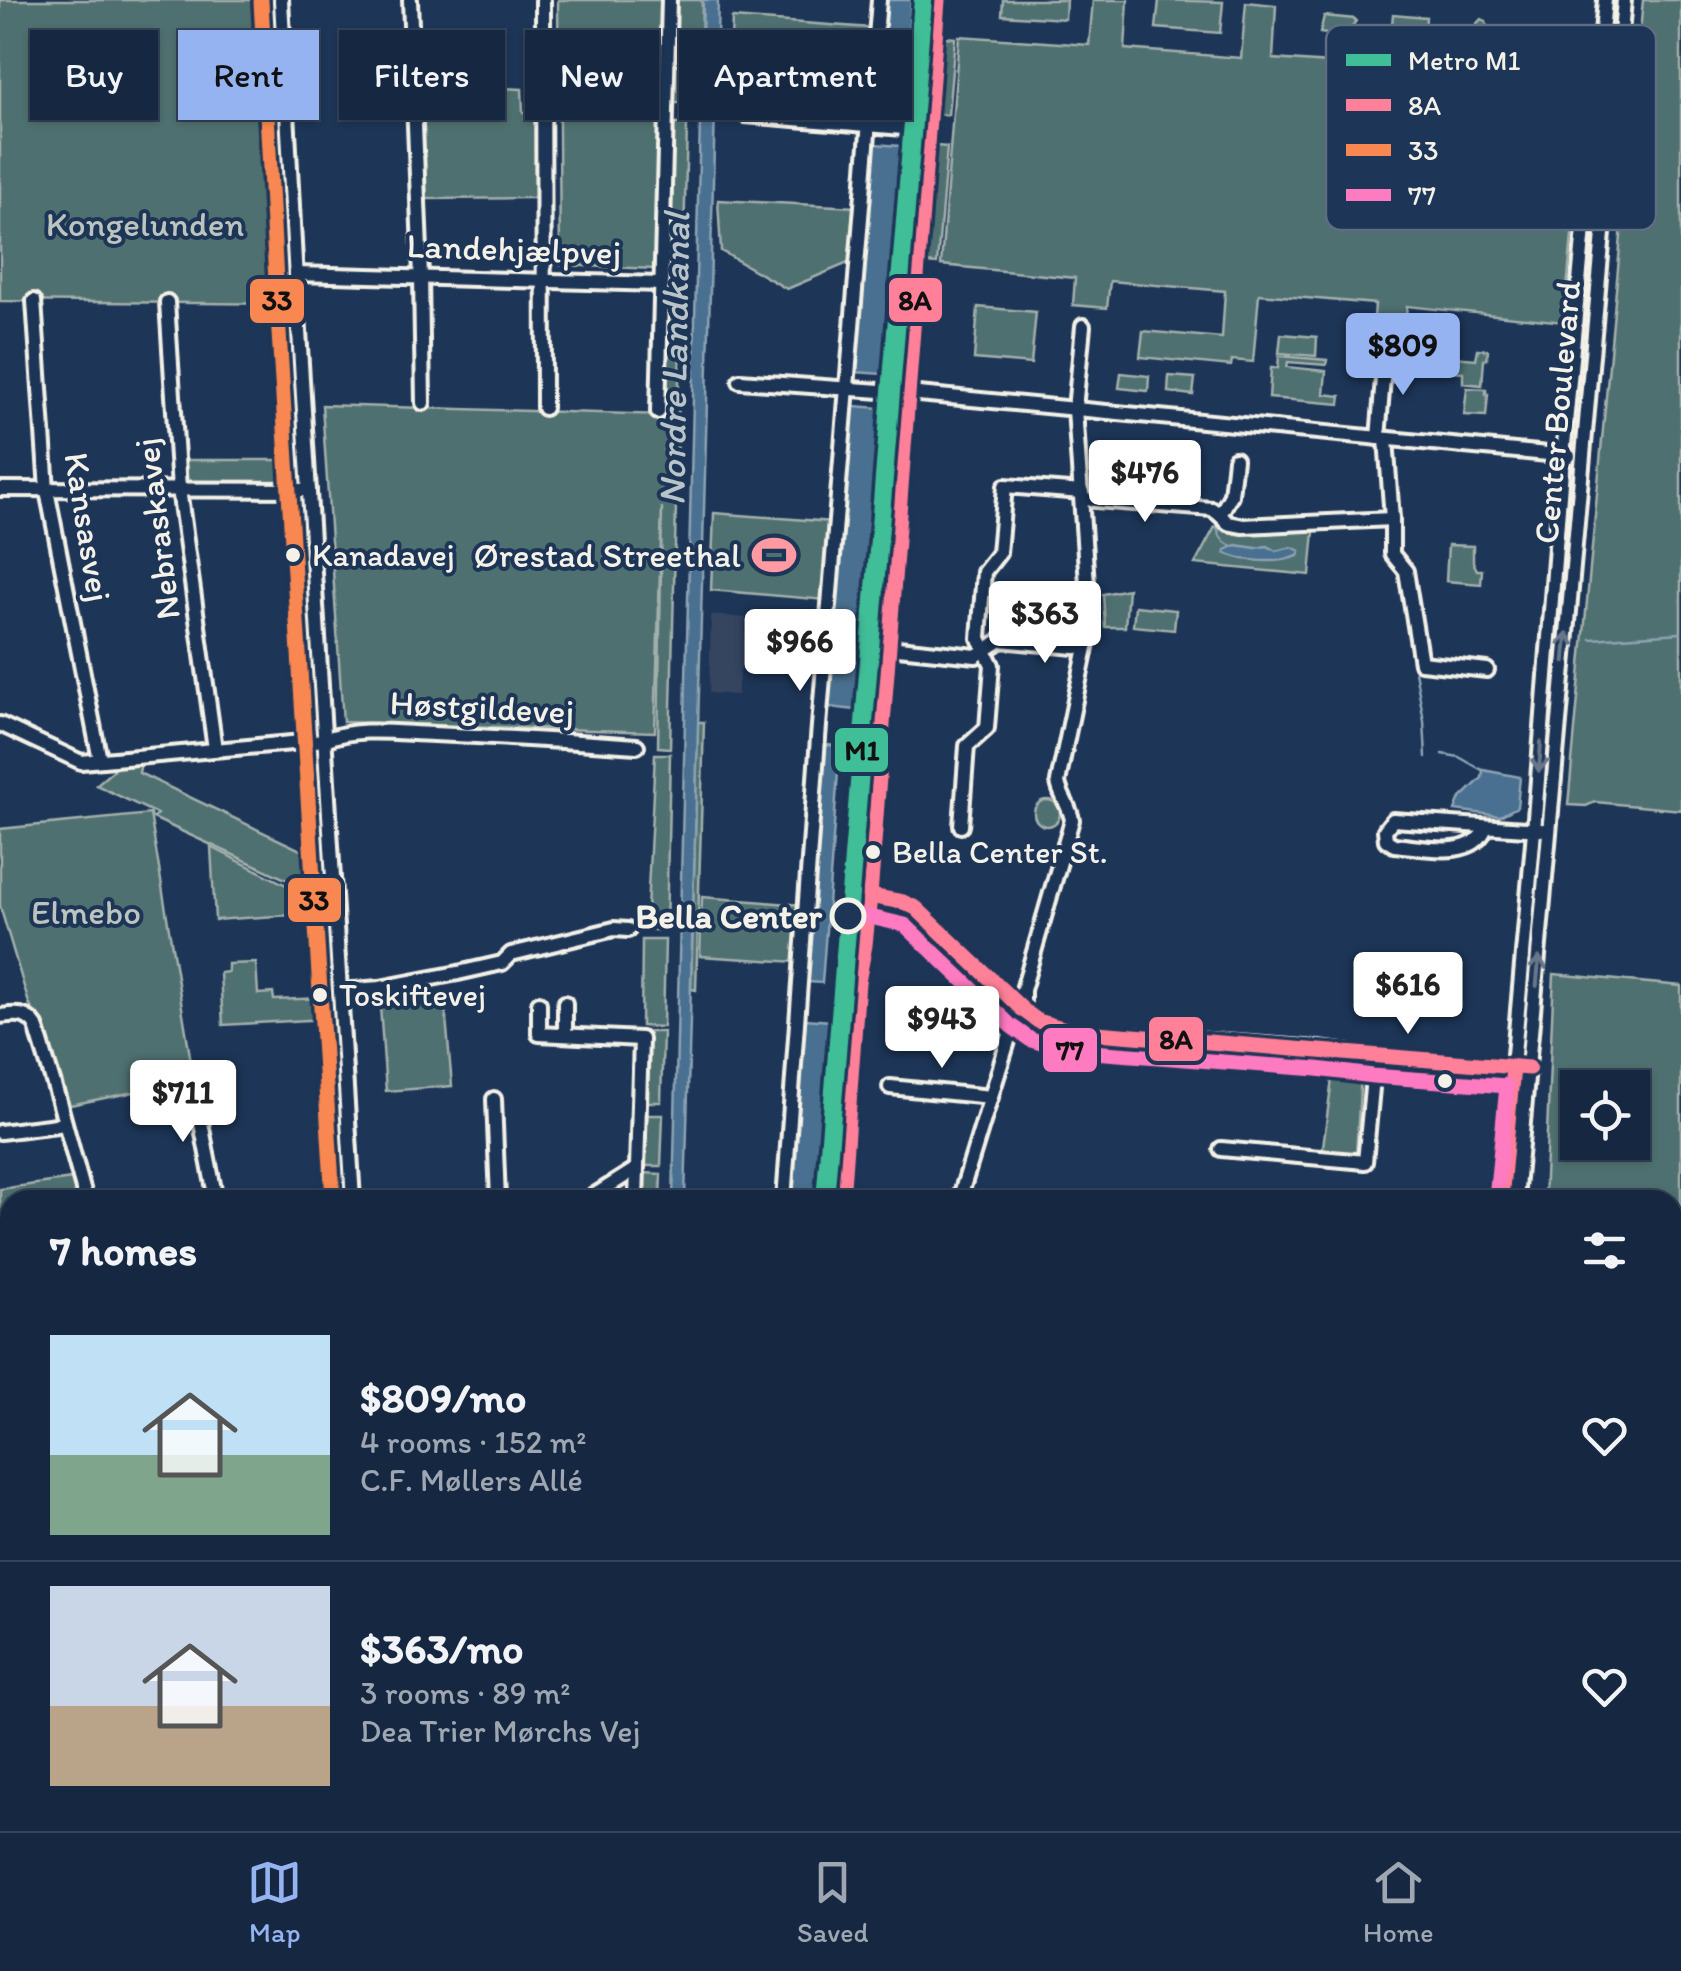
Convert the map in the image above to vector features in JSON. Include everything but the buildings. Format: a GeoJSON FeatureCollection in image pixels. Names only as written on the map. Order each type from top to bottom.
{"type":"FeatureCollection","features":[{"type":"Feature","properties":{"kind":"street"},"geometry":{"type":"LineString","coordinates":[[281,0],[352,1190]]}},
{"type":"Feature","properties":{"kind":"street"},"geometry":{"type":"LineString","coordinates":[[410,0],[422,276],[423,403]]}},
{"type":"Feature","properties":{"kind":"street"},"geometry":{"type":"LineString","coordinates":[[542,0],[544,408]]}},
{"type":"Feature","properties":{"kind":"street"},"geometry":{"type":"LineString","coordinates":[[661,284],[670,0]]}},
{"type":"Feature","properties":{"kind":"street"},"geometry":{"type":"LineString","coordinates":[[785,1190],[879,0]]}},
{"type":"Feature","properties":{"kind":"street"},"geometry":{"type":"LineString","coordinates":[[845,1190],[938,0]]}},
{"type":"Feature","properties":{"kind":"street","name":"Center Boulevard"},"geometry":{"type":"LineString","coordinates":[[1603,25],[1605,0]]}},
{"type":"Feature","properties":{"kind":"street","name":"Center Boulevard"},"geometry":{"type":"LineString","coordinates":[[1622,25],[1624,0]]}},
{"type":"Feature","properties":{"kind":"street"},"geometry":{"type":"LineString","coordinates":[[813,120],[928,130]]}},
{"type":"Feature","properties":{"kind":"street","name":"Center Boulevard"},"geometry":{"type":"LineString","coordinates":[[1502,1190],[1584,230]]}},
{"type":"Feature","properties":{"kind":"street","name":"Center Boulevard"},"geometry":{"type":"LineString","coordinates":[[1517,1190],[1603,230]]}},
{"type":"Feature","properties":{"kind":"street","name":"Landehjælpvej"},"geometry":{"type":"LineString","coordinates":[[296,274],[661,284],[658,412]]}},
{"type":"Feature","properties":{"kind":"street","name":"Kansasvej"},"geometry":{"type":"LineString","coordinates":[[34,301],[47,490],[100,760]]}},
{"type":"Feature","properties":{"kind":"street","name":"Nebraskavej"},"geometry":{"type":"LineString","coordinates":[[167,302],[178,488],[215,749]]}},
{"type":"Feature","properties":{"kind":"street"},"geometry":{"type":"LineString","coordinates":[[962,1190],[1013,1026],[1023,1010],[1022,990],[1072,820],[1058,782],[1090,628],[1076,409],[1083,326]]}},
{"type":"Feature","properties":{"kind":"street"},"geometry":{"type":"LineString","coordinates":[[1385,355],[1382,438],[1392,519],[1392,554],[1406,571],[1421,663],[1488,670]]}},
{"type":"Feature","properties":{"kind":"street"},"geometry":{"type":"LineString","coordinates":[[740,381],[846,394],[908,393],[1582,458]]}},
{"type":"Feature","properties":{"kind":"street"},"geometry":{"type":"LineString","coordinates":[[1220,515],[1231,495],[1235,460]]}},
{"type":"Feature","properties":{"kind":"street"},"geometry":{"type":"LineString","coordinates":[[961,826],[968,746],[987,728],[992,666],[979,638],[984,572],[999,553],[1005,486],[1212,509],[1228,523],[1243,526],[1392,519]]}},
{"type":"Feature","properties":{"kind":"street"},"geometry":{"type":"LineString","coordinates":[[0,489],[309,490]]}},
{"type":"Feature","properties":{"kind":"street"},"geometry":{"type":"LineString","coordinates":[[888,648],[976,656],[1001,640],[1085,646]]}},
{"type":"Feature","properties":{"kind":"street","name":"Høstgildevej"},"geometry":{"type":"LineString","coordinates":[[0,724],[81,762],[325,740],[342,733],[365,732],[637,746]]}},
{"type":"Feature","properties":{"kind":"street"},"geometry":{"type":"LineString","coordinates":[[1486,827],[1473,845],[1459,849],[1386,840],[1386,830],[1393,820],[1550,830]]}},
{"type":"Feature","properties":{"kind":"street"},"geometry":{"type":"LineString","coordinates":[[1423,847],[1428,823]]}},
{"type":"Feature","properties":{"kind":"street"},"geometry":{"type":"LineString","coordinates":[[870,896],[916,908],[1023,1010],[1038,1021],[1072,1031],[1529,1068]]}},
{"type":"Feature","properties":{"kind":"street"},"geometry":{"type":"LineString","coordinates":[[340,991],[380,988],[458,973],[502,963],[511,954],[614,929],[628,930]]}},
{"type":"Feature","properties":{"kind":"street"},"geometry":{"type":"LineString","coordinates":[[540,1002],[539,1034],[641,1038],[636,1190]]}},
{"type":"Feature","properties":{"kind":"street"},"geometry":{"type":"LineString","coordinates":[[564,1034],[565,1003]]}},
{"type":"Feature","properties":{"kind":"street"},"geometry":{"type":"LineString","coordinates":[[0,1016],[20,1014],[31,1018],[36,1026],[83,1190]]}},
{"type":"Feature","properties":{"kind":"street"},"geometry":{"type":"LineString","coordinates":[[1221,1149],[1365,1162],[1375,1056]]}},
{"type":"Feature","properties":{"kind":"street"},"geometry":{"type":"LineString","coordinates":[[193,1082],[214,1190]]}},
{"type":"Feature","properties":{"kind":"street"},"geometry":{"type":"LineString","coordinates":[[890,1086],[991,1097]]}},
{"type":"Feature","properties":{"kind":"street"},"geometry":{"type":"LineString","coordinates":[[494,1099],[498,1190]]}},
{"type":"Feature","properties":{"kind":"street"},"geometry":{"type":"LineString","coordinates":[[0,1132],[65,1124]]}},
{"type":"Feature","properties":{"kind":"street"},"geometry":{"type":"LineString","coordinates":[[603,1190],[636,1169]]}},
{"type":"Feature","properties":{"kind":"shaded area","name":"Nordre Landkanal"},"geometry":{"type":"Polygon","coordinates":[[[703,0],[718,0],[717,30],[702,30],[703,0]]]}},
{"type":"Feature","properties":{"kind":"shaded area"},"geometry":{"type":"Polygon","coordinates":[[[885,0],[911,0],[909,30],[883,30],[885,0]]]}},
{"type":"Feature","properties":{"kind":"shaded area","name":"Nordre Landkanal"},"geometry":{"type":"Polygon","coordinates":[[[700,120],[715,120],[685,1190],[673,1190],[700,120]]]}},
{"type":"Feature","properties":{"kind":"shaded area"},"geometry":{"type":"Polygon","coordinates":[[[874,144],[900,146],[882,374],[855,372],[874,144]]]}},
{"type":"Feature","properties":{"kind":"shaded area"},"geometry":{"type":"Polygon","coordinates":[[[853,406],[880,408],[856,710],[829,707],[853,406]]]}},
{"type":"Feature","properties":{"kind":"shaded area"},"geometry":{"type":"Polygon","coordinates":[[[1236,545],[1267,546],[1276,551],[1292,547],[1300,551],[1290,559],[1271,561],[1225,553],[1236,545]]]}},
{"type":"Feature","properties":{"kind":"shaded area"},"geometry":{"type":"Polygon","coordinates":[[[711,615],[746,618],[745,638],[769,641],[779,647],[777,672],[740,669],[737,695],[709,693],[711,615]]]}},
{"type":"Feature","properties":{"kind":"shaded area"},"geometry":{"type":"Polygon","coordinates":[[[825,745],[840,746],[822,983],[808,982],[825,745]]]}},
{"type":"Feature","properties":{"kind":"shaded area"},"geometry":{"type":"Polygon","coordinates":[[[1483,770],[1520,777],[1517,807],[1500,816],[1455,810],[1459,800],[1482,778],[1483,770]]]}},
{"type":"Feature","properties":{"kind":"shaded area"},"geometry":{"type":"Polygon","coordinates":[[[805,1019],[831,1021],[817,1190],[792,1190],[805,1019]]]}},
{"type":"Feature","properties":{"kind":"green space","name":"Kongelunden"},"geometry":{"type":"Polygon","coordinates":[[[0,0],[264,0],[266,30],[178,30],[178,120],[270,120],[280,304],[0,301],[0,0]]]}},
{"type":"Feature","properties":{"kind":"green space"},"geometry":{"type":"Polygon","coordinates":[[[558,0],[662,0],[659,115],[659,30],[558,30],[558,0]]]}},
{"type":"Feature","properties":{"kind":"green space"},"geometry":{"type":"Polygon","coordinates":[[[674,0],[702,0],[701,30],[679,30],[679,103],[671,103],[674,0]]]}},
{"type":"Feature","properties":{"kind":"green space"},"geometry":{"type":"Polygon","coordinates":[[[1003,0],[1066,0],[1065,19],[1002,15],[1003,0]]]}},
{"type":"Feature","properties":{"kind":"green space"},"geometry":{"type":"Polygon","coordinates":[[[1093,0],[1128,0],[1125,49],[1241,58],[1246,2],[1276,5],[1273,59],[1326,63],[1326,230],[1572,230],[1564,322],[1407,306],[1401,360],[1371,357],[1375,304],[1259,294],[1253,362],[1232,360],[1231,366],[1140,357],[1143,331],[1222,338],[1225,291],[1110,281],[1107,308],[1073,305],[1075,278],[941,265],[959,36],[1089,45],[1093,0]]]}},
{"type":"Feature","properties":{"kind":"green space"},"geometry":{"type":"Polygon","coordinates":[[[1159,0],[1223,2],[1220,33],[1156,28],[1159,0]]]}},
{"type":"Feature","properties":{"kind":"green space"},"geometry":{"type":"Polygon","coordinates":[[[1611,0],[1619,0],[1617,25],[1609,25],[1611,0]]]}},
{"type":"Feature","properties":{"kind":"green space"},"geometry":{"type":"Polygon","coordinates":[[[1643,0],[1681,0],[1681,810],[1595,802],[1568,805],[1622,230],[1656,230],[1656,25],[1641,25],[1643,0]]]}},
{"type":"Feature","properties":{"kind":"green space"},"geometry":{"type":"Polygon","coordinates":[[[1393,14],[1426,17],[1425,25],[1392,25],[1393,14]]]}},
{"type":"Feature","properties":{"kind":"green space"},"geometry":{"type":"Polygon","coordinates":[[[1324,16],[1356,21],[1353,25],[1326,25],[1326,34],[1320,33],[1324,16]]]}},
{"type":"Feature","properties":{"kind":"green space"},"geometry":{"type":"Polygon","coordinates":[[[732,18],[871,28],[871,30],[731,30],[732,18]]]}},
{"type":"Feature","properties":{"kind":"green space"},"geometry":{"type":"Polygon","coordinates":[[[944,37],[955,38],[948,115],[937,114],[944,37]]]}},
{"type":"Feature","properties":{"kind":"green space"},"geometry":{"type":"Polygon","coordinates":[[[505,88],[522,89],[525,120],[536,120],[538,198],[425,199],[422,120],[505,120],[505,88]]]}},
{"type":"Feature","properties":{"kind":"green space"},"geometry":{"type":"Polygon","coordinates":[[[559,120],[659,120],[655,269],[560,265],[559,120]]]}},
{"type":"Feature","properties":{"kind":"green space"},"geometry":{"type":"Polygon","coordinates":[[[669,123],[687,125],[683,279],[668,280],[669,123]]]}},
{"type":"Feature","properties":{"kind":"green space"},"geometry":{"type":"Polygon","coordinates":[[[935,146],[947,147],[937,264],[925,263],[935,146]]]}},
{"type":"Feature","properties":{"kind":"green space"},"geometry":{"type":"Polygon","coordinates":[[[718,200],[856,207],[853,261],[787,289],[721,251],[718,200]]]}},
{"type":"Feature","properties":{"kind":"green space"},"geometry":{"type":"Polygon","coordinates":[[[1591,230],[1598,230],[1579,440],[1572,439],[1591,230]]]}},
{"type":"Feature","properties":{"kind":"green space"},"geometry":{"type":"Polygon","coordinates":[[[668,287],[675,287],[681,303],[670,748],[658,747],[662,507],[655,732],[343,722],[322,405],[665,415],[668,287]]]}},
{"type":"Feature","properties":{"kind":"green space"},"geometry":{"type":"Polygon","coordinates":[[[978,307],[1036,312],[1031,364],[974,359],[978,307]]]}},
{"type":"Feature","properties":{"kind":"green space"},"geometry":{"type":"Polygon","coordinates":[[[1281,334],[1317,337],[1316,356],[1279,353],[1281,334]]]}},
{"type":"Feature","properties":{"kind":"green space"},"geometry":{"type":"Polygon","coordinates":[[[1478,349],[1488,350],[1482,385],[1463,383],[1463,372],[1442,370],[1443,356],[1476,359],[1478,349]]]}},
{"type":"Feature","properties":{"kind":"green space"},"geometry":{"type":"Polygon","coordinates":[[[1279,356],[1327,360],[1326,365],[1288,362],[1287,367],[1326,371],[1324,394],[1341,396],[1340,404],[1269,398],[1271,368],[1278,368],[1279,356]]]}},
{"type":"Feature","properties":{"kind":"green space"},"geometry":{"type":"Polygon","coordinates":[[[1121,373],[1149,376],[1148,391],[1119,388],[1121,373]]]}},
{"type":"Feature","properties":{"kind":"green space"},"geometry":{"type":"Polygon","coordinates":[[[1169,376],[1195,378],[1193,395],[1168,392],[1169,376]]]}},
{"type":"Feature","properties":{"kind":"green space"},"geometry":{"type":"Polygon","coordinates":[[[1467,388],[1486,389],[1486,416],[1464,415],[1467,388]]]}},
{"type":"Feature","properties":{"kind":"green space"},"geometry":{"type":"Polygon","coordinates":[[[184,460],[292,460],[294,484],[186,483],[184,460]]]}},
{"type":"Feature","properties":{"kind":"green space"},"geometry":{"type":"Polygon","coordinates":[[[714,513],[832,522],[826,600],[711,590],[714,513]]]}},
{"type":"Feature","properties":{"kind":"green space"},"geometry":{"type":"Polygon","coordinates":[[[1215,527],[1236,534],[1314,531],[1310,575],[1195,564],[1215,527]]]}},
{"type":"Feature","properties":{"kind":"green space"},"geometry":{"type":"Polygon","coordinates":[[[1448,545],[1473,546],[1473,562],[1477,570],[1482,570],[1481,584],[1446,581],[1448,545]]]}},
{"type":"Feature","properties":{"kind":"green space"},"geometry":{"type":"Polygon","coordinates":[[[1128,589],[1125,627],[1105,627],[1103,594],[1128,589]]]}},
{"type":"Feature","properties":{"kind":"green space"},"geometry":{"type":"Polygon","coordinates":[[[1135,606],[1176,610],[1174,630],[1133,626],[1135,606]]]}},
{"type":"Feature","properties":{"kind":"green space"},"geometry":{"type":"Polygon","coordinates":[[[698,722],[704,722],[696,990],[691,989],[698,722]]]}},
{"type":"Feature","properties":{"kind":"green space"},"geometry":{"type":"Polygon","coordinates":[[[655,754],[670,754],[666,931],[646,929],[655,754]]]}},
{"type":"Feature","properties":{"kind":"green space"},"geometry":{"type":"Polygon","coordinates":[[[141,762],[139,773],[307,853],[305,888],[153,818],[157,814],[96,785],[122,763],[141,762]]]}},
{"type":"Feature","properties":{"kind":"green space"},"geometry":{"type":"Polygon","coordinates":[[[1047,800],[1056,804],[1060,813],[1056,822],[1047,826],[1038,822],[1034,813],[1038,804],[1047,800]]]}},
{"type":"Feature","properties":{"kind":"green space","name":"Elmebo"},"geometry":{"type":"Polygon","coordinates":[[[150,814],[194,1080],[70,1105],[28,1000],[0,906],[0,829],[150,814]]]}},
{"type":"Feature","properties":{"kind":"green space"},"geometry":{"type":"Polygon","coordinates":[[[211,847],[318,901],[320,913],[215,920],[211,847]]]}},
{"type":"Feature","properties":{"kind":"green space"},"geometry":{"type":"Polygon","coordinates":[[[702,897],[802,905],[797,962],[700,956],[702,897]]]}},
{"type":"Feature","properties":{"kind":"green space"},"geometry":{"type":"Polygon","coordinates":[[[642,940],[665,940],[663,1027],[641,1026],[642,940]]]}},
{"type":"Feature","properties":{"kind":"green space"},"geometry":{"type":"Polygon","coordinates":[[[256,963],[258,994],[273,993],[274,1000],[324,998],[325,1019],[223,1025],[220,973],[228,972],[228,964],[256,963]]]}},
{"type":"Feature","properties":{"kind":"green space"},"geometry":{"type":"Polygon","coordinates":[[[1554,974],[1681,986],[1681,1190],[1544,1190],[1554,974]]]}},
{"type":"Feature","properties":{"kind":"green space"},"geometry":{"type":"Polygon","coordinates":[[[444,994],[452,1086],[386,1091],[380,1006],[444,994]]]}},
{"type":"Feature","properties":{"kind":"green space"},"geometry":{"type":"Polygon","coordinates":[[[646,1032],[663,1032],[661,1102],[644,1102],[646,1032]]]}},
{"type":"Feature","properties":{"kind":"green space"},"geometry":{"type":"Polygon","coordinates":[[[1334,1064],[1361,1072],[1356,1155],[1322,1154],[1334,1064]]]}},
{"type":"Feature","properties":{"kind":"green space"},"geometry":{"type":"Polygon","coordinates":[[[644,1115],[663,1115],[661,1166],[643,1166],[644,1115]]]}},
{"type":"Feature","properties":{"kind":"green space"},"geometry":{"type":"Polygon","coordinates":[[[643,1173],[661,1174],[660,1190],[642,1190],[643,1173]]]}},
{"type":"Feature","properties":{"kind":"green space"},"geometry":{"type":"Polygon","coordinates":[[[72,1179],[75,1190],[0,1190],[72,1179]]]}},
{"type":"Feature","properties":{"kind":"waterway"},"geometry":{"type":"LineString","coordinates":[[1218,527],[1222,539],[1232,546]]}},
{"type":"Feature","properties":{"kind":"waterway"},"geometry":{"type":"LineString","coordinates":[[1399,582],[1424,721],[1426,757]]}},
{"type":"Feature","properties":{"kind":"waterway"},"geometry":{"type":"LineString","coordinates":[[1591,639],[1681,633]]}},
{"type":"Feature","properties":{"kind":"waterway"},"geometry":{"type":"LineString","coordinates":[[1442,754],[1459,757],[1482,770]]}},
{"type":"Feature","properties":{"kind":"metro line","name":"M1"},"geometry":{"type":"LineString","coordinates":[[826,1190],[923,0]]}},
{"type":"Feature","properties":{"kind":"transit line","name":"8A"},"geometry":{"type":"LineString","coordinates":[[843,1190],[858,982],[870,896],[938,0]]}},
{"type":"Feature","properties":{"kind":"transit line","name":"33"},"geometry":{"type":"LineString","coordinates":[[261,1],[332,1190]]}},
{"type":"Feature","properties":{"kind":"transit line","name":"8A"},"geometry":{"type":"LineString","coordinates":[[870,896],[916,908],[1023,1010],[1038,1021],[1072,1031],[1529,1068]]}},
{"type":"Feature","properties":{"kind":"transit line","name":"77"},"geometry":{"type":"LineString","coordinates":[[866,916],[905,925],[1011,1026],[1031,1040],[1066,1050],[1507,1086],[1497,1190]]}},
{"type":"Feature","properties":{"kind":"transit line","name":"8A"},"geometry":{"type":"LineString","coordinates":[[1502,1190],[1513,1067]]}},
{"type":"Feature","properties":{"kind":"place","name":"Kanadavej"},"geometry":{"type":"Point","coordinates":[293,555]}},
{"type":"Feature","properties":{"kind":"place","name":"Ørestad Streethal"},"geometry":{"type":"Point","coordinates":[774,555]}},
{"type":"Feature","properties":{"kind":"place","name":"Bella Center St."},"geometry":{"type":"Point","coordinates":[873,852]}},
{"type":"Feature","properties":{"kind":"place","name":"Bella Center"},"geometry":{"type":"Point","coordinates":[848,916]}},
{"type":"Feature","properties":{"kind":"place","name":"Toskiftevej"},"geometry":{"type":"Point","coordinates":[320,995]}}]}
